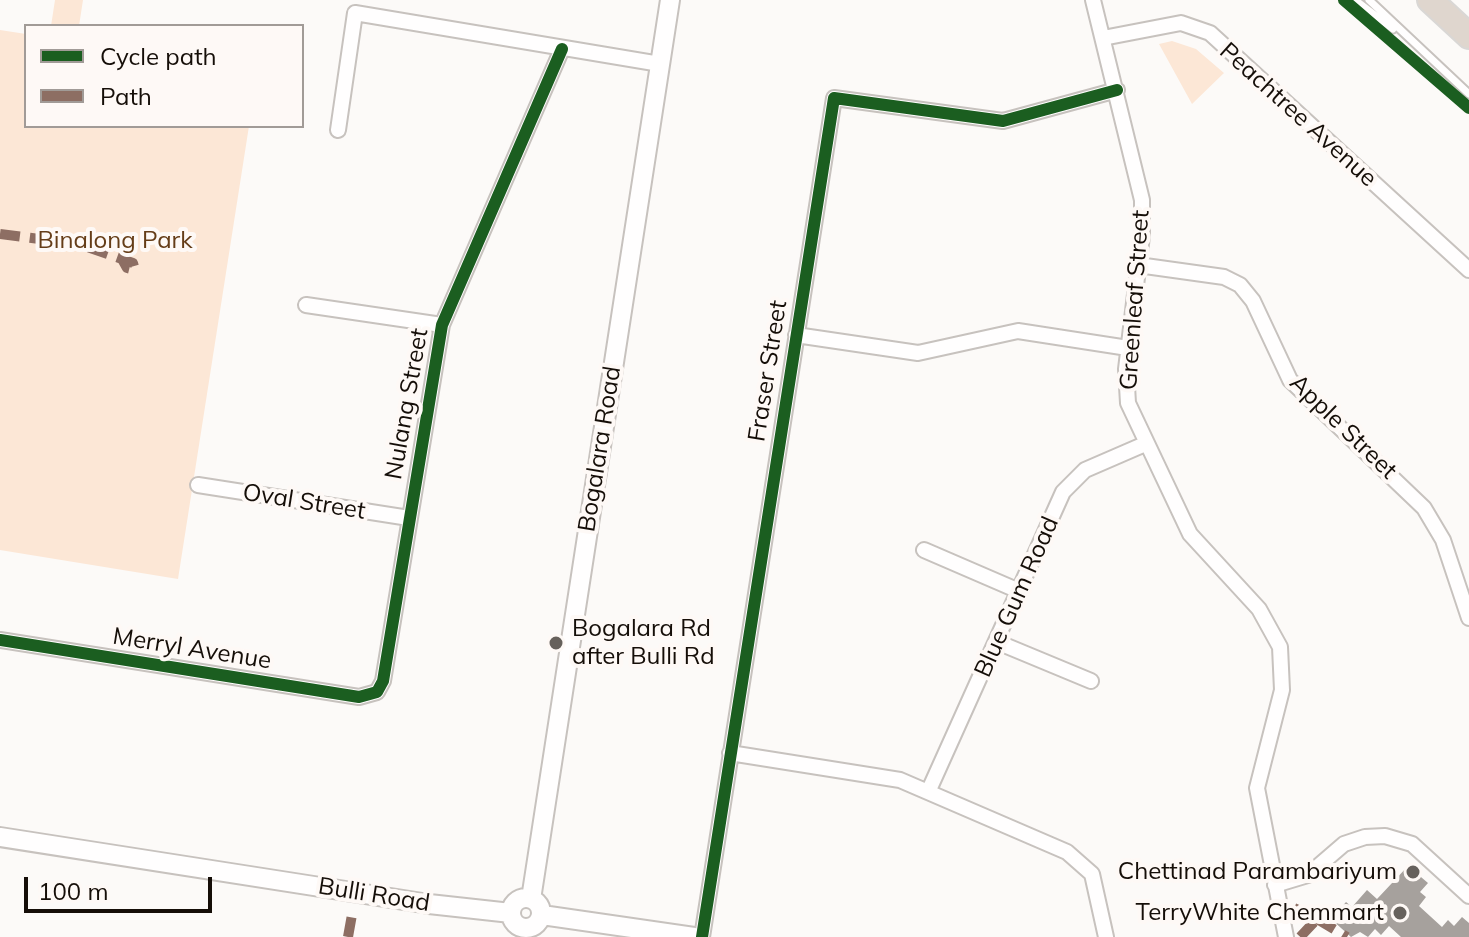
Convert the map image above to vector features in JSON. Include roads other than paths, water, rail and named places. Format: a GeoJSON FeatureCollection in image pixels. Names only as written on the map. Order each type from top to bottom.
{"type":"FeatureCollection","features":[{"type":"Feature","properties":{"kind":"highway"},"geometry":{"type":"LineString","coordinates":[[1430,0],[1469,36]]}},
{"type":"Feature","properties":{"kind":"street","name":"Bogalara Road"},"geometry":{"type":"LineString","coordinates":[[531,899],[670,0]]}},
{"type":"Feature","properties":{"kind":"street","name":"Greenleaf Street"},"geometry":{"type":"LineString","coordinates":[[1093,0],[1142,200],[1125,393],[1145,444],[1190,534],[1259,609],[1280,647],[1282,690],[1257,788],[1286,937]]}},
{"type":"Feature","properties":{"kind":"street"},"geometry":{"type":"LineString","coordinates":[[338,130],[355,13],[660,64]]}},
{"type":"Feature","properties":{"kind":"street","name":"Peachtree Avenue"},"geometry":{"type":"LineString","coordinates":[[1103,38],[1181,23],[1210,33],[1469,270]]}},
{"type":"Feature","properties":{"kind":"street","name":"Nulang Street"},"geometry":{"type":"LineString","coordinates":[[377,692],[383,681],[442,325],[562,49]]}},
{"type":"Feature","properties":{"kind":"street","name":"Fraser Street"},"geometry":{"type":"LineString","coordinates":[[702,937],[834,98],[1003,121],[1117,90]]}},
{"type":"Feature","properties":{"kind":"street","name":"Apple Street"},"geometry":{"type":"LineString","coordinates":[[1138,265],[1224,277],[1240,285],[1253,301],[1290,380],[1424,508],[1443,540],[1469,618]]}},
{"type":"Feature","properties":{"kind":"street"},"geometry":{"type":"LineString","coordinates":[[306,305],[442,325]]}},
{"type":"Feature","properties":{"kind":"street"},"geometry":{"type":"LineString","coordinates":[[796,335],[918,353],[1018,331],[1128,348]]}},
{"type":"Feature","properties":{"kind":"street","name":"Blue Gum Road"},"geometry":{"type":"LineString","coordinates":[[929,790],[1063,492],[1085,470],[1145,444]]}},
{"type":"Feature","properties":{"kind":"street","name":"Oval Street"},"geometry":{"type":"LineString","coordinates":[[198,485],[409,518]]}},
{"type":"Feature","properties":{"kind":"street"},"geometry":{"type":"LineString","coordinates":[[924,550],[1019,591]]}},
{"type":"Feature","properties":{"kind":"street","name":"Merryl Avenue"},"geometry":{"type":"LineString","coordinates":[[0,640],[359,697],[377,692]]}},
{"type":"Feature","properties":{"kind":"street"},"geometry":{"type":"LineString","coordinates":[[997,642],[1091,681]]}},
{"type":"Feature","properties":{"kind":"street"},"geometry":{"type":"LineString","coordinates":[[730,753],[900,780],[1067,852],[1092,874],[1106,937]]}},
{"type":"Feature","properties":{"kind":"street"},"geometry":{"type":"LineString","coordinates":[[1275,885],[1308,875],[1344,844],[1365,837],[1385,836],[1412,844],[1469,896]]}},
{"type":"Feature","properties":{"kind":"street","name":"Bulli Road"},"geometry":{"type":"LineString","coordinates":[[0,837],[429,904],[518,926]]}},
{"type":"Feature","properties":{"kind":"street"},"geometry":{"type":"LineString","coordinates":[[531,899],[541,907],[542,915],[534,926],[518,926],[516,902],[531,899]]}},
{"type":"Feature","properties":{"kind":"street"},"geometry":{"type":"LineString","coordinates":[[542,915],[694,937]]}},
{"type":"Feature","properties":{"kind":"lane"},"geometry":{"type":"LineString","coordinates":[[1355,0],[1423,53]]}},
{"type":"Feature","properties":{"kind":"lane"},"geometry":{"type":"LineString","coordinates":[[1369,0],[1469,94]]}},
{"type":"Feature","properties":{"kind":"place","name":"Bogalara Rd after Bulli Rd"},"geometry":{"type":"Point","coordinates":[556,643]}},
{"type":"Feature","properties":{"kind":"place","name":"Chettinad Parambariyum"},"geometry":{"type":"Point","coordinates":[1413,872]}},
{"type":"Feature","properties":{"kind":"place","name":"TerryWhite Chemmart"},"geometry":{"type":"Point","coordinates":[1400,913]}},
{"type":"Feature","properties":{"kind":"park label","name":"Binalong Park"},"geometry":{"type":"Point","coordinates":[115,241]}}]}
